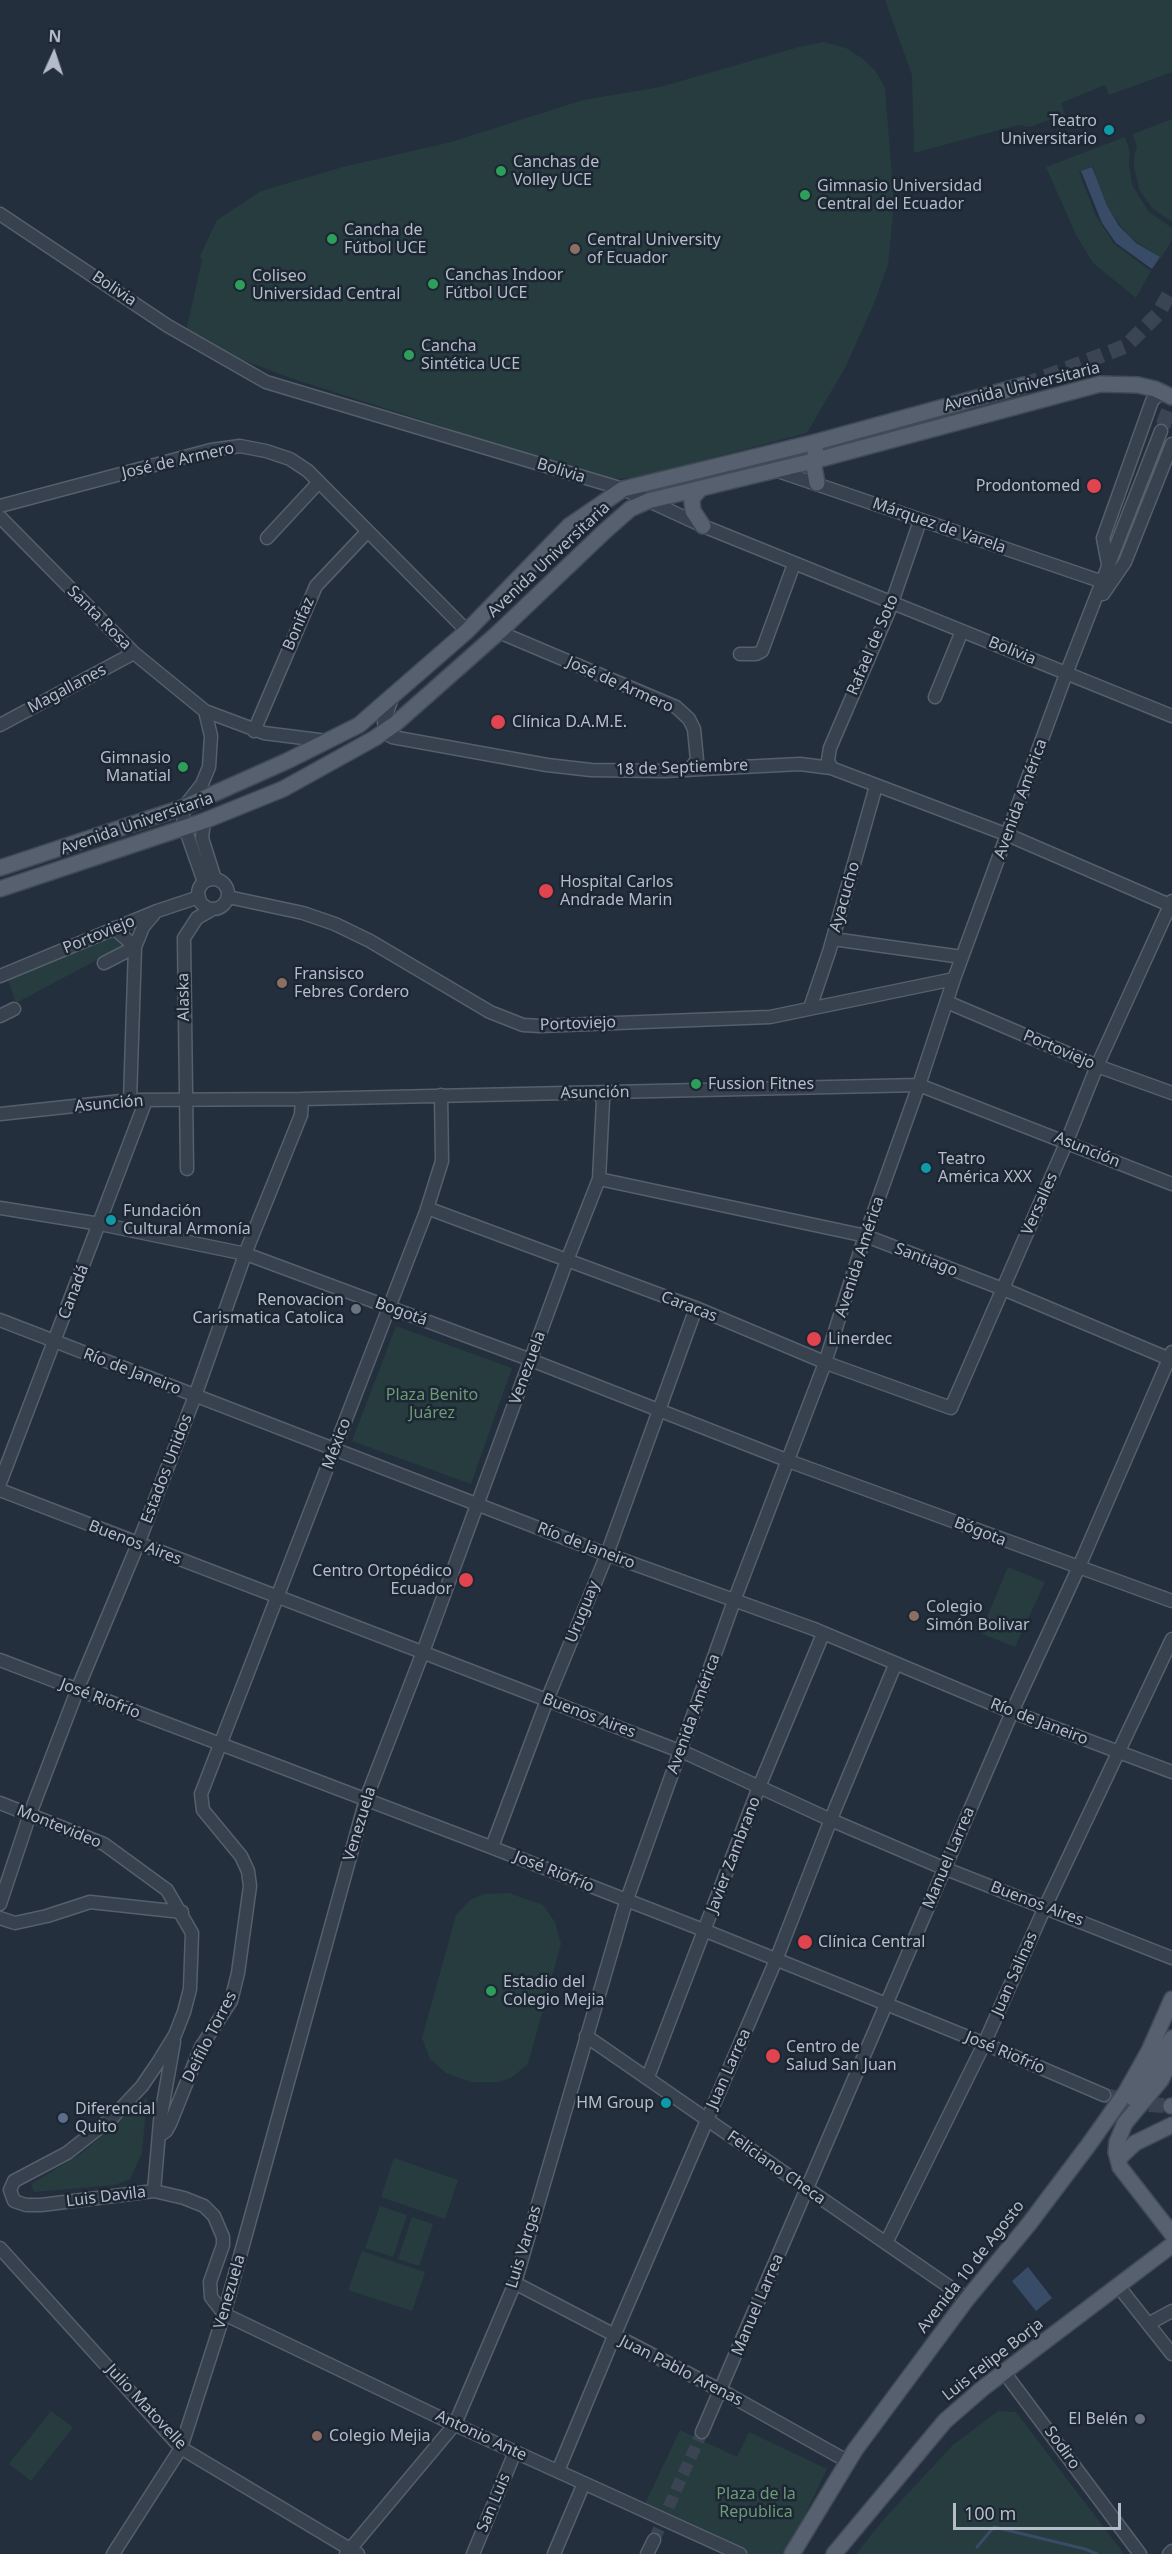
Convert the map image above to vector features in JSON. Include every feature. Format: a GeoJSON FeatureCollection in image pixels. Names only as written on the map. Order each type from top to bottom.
{"type":"FeatureCollection","features":[{"type":"Feature","properties":{"kind":"main road","name":"Avenida Universitaria"},"geometry":{"type":"LineString","coordinates":[[0,889],[185,828],[283,789],[385,732],[499,632],[630,509],[648,501],[776,470],[1100,384],[1138,385],[1167,394]]}},
{"type":"Feature","properties":{"kind":"main road","name":"Avenida Universitaria"},"geometry":{"type":"LineString","coordinates":[[0,868],[184,807],[359,725],[467,631],[569,526],[623,489],[820,441],[1024,385]]}},
{"type":"Feature","properties":{"kind":"main road"},"geometry":{"type":"LineString","coordinates":[[817,483],[813,460],[820,441]]}},
{"type":"Feature","properties":{"kind":"main road"},"geometry":{"type":"LineString","coordinates":[[700,489],[692,502],[693,511],[703,526]]}},
{"type":"Feature","properties":{"kind":"main road","name":"Avenida 10 de Agosto"},"geometry":{"type":"LineString","coordinates":[[792,2554],[847,2461],[967,2299],[1029,2224],[1126,2092],[1149,2051],[1172,1999]]}},
{"type":"Feature","properties":{"kind":"main road"},"geometry":{"type":"LineString","coordinates":[[1090,2143],[1107,2135],[1125,2113],[1172,2038]]}},
{"type":"Feature","properties":{"kind":"main road"},"geometry":{"type":"LineString","coordinates":[[1172,2058],[1161,2080],[1125,2123],[1117,2142],[1120,2167],[1172,2234]]}},
{"type":"Feature","properties":{"kind":"main road"},"geometry":{"type":"LineString","coordinates":[[1118,2159],[1135,2143],[1172,2125]]}},
{"type":"Feature","properties":{"kind":"main road","name":"Luis Felipe Borja"},"geometry":{"type":"LineString","coordinates":[[834,2554],[945,2421],[1005,2372],[1172,2245]]}},
{"type":"Feature","properties":{"kind":"street","name":"Bolivia"},"geometry":{"type":"LineString","coordinates":[[0,214],[168,326],[266,382],[623,489],[794,564],[1172,716]]}},
{"type":"Feature","properties":{"kind":"street","name":"Avenida América"},"geometry":{"type":"LineString","coordinates":[[1109,565],[1103,538],[1152,401],[1167,394]]}},
{"type":"Feature","properties":{"kind":"street","name":"Avenida América"},"geometry":{"type":"LineString","coordinates":[[626,1902],[734,1601],[825,1363],[954,979],[1066,674],[1161,430]]}},
{"type":"Feature","properties":{"kind":"street","name":"Avenida América"},"geometry":{"type":"LineString","coordinates":[[1091,612],[1125,562],[1172,444]]}},
{"type":"Feature","properties":{"kind":"street","name":"José de Armero"},"geometry":{"type":"LineString","coordinates":[[0,506],[211,450],[240,446],[266,451],[290,459],[308,471],[467,631]]}},
{"type":"Feature","properties":{"kind":"street","name":"Márquez de Varela"},"geometry":{"type":"LineString","coordinates":[[776,470],[1103,582]]}},
{"type":"Feature","properties":{"kind":"street"},"geometry":{"type":"LineString","coordinates":[[267,538],[319,482]]}},
{"type":"Feature","properties":{"kind":"street","name":"Santa Rosa"},"geometry":{"type":"LineString","coordinates":[[0,517],[134,653],[205,711],[254,731],[328,741]]}},
{"type":"Feature","properties":{"kind":"street","name":"Rafael de Soto"},"geometry":{"type":"LineString","coordinates":[[831,768],[828,760],[830,748],[892,604],[920,521]]}},
{"type":"Feature","properties":{"kind":"street","name":"Bonifaz"},"geometry":{"type":"LineString","coordinates":[[254,731],[316,586],[367,532]]}},
{"type":"Feature","properties":{"kind":"street"},"geometry":{"type":"LineString","coordinates":[[740,654],[756,654],[762,651],[794,564]]}},
{"type":"Feature","properties":{"kind":"street"},"geometry":{"type":"LineString","coordinates":[[934,698],[962,631]]}},
{"type":"Feature","properties":{"kind":"street","name":"José de Armero"},"geometry":{"type":"LineString","coordinates":[[499,632],[676,707],[689,719],[694,729],[697,759],[689,770]]}},
{"type":"Feature","properties":{"kind":"street","name":"Magallanes"},"geometry":{"type":"LineString","coordinates":[[0,724],[134,653]]}},
{"type":"Feature","properties":{"kind":"street"},"geometry":{"type":"LineString","coordinates":[[385,732],[386,710],[392,698]]}},
{"type":"Feature","properties":{"kind":"street"},"geometry":{"type":"LineString","coordinates":[[205,711],[212,736],[209,767],[202,784],[184,807],[185,828],[209,881],[227,887],[228,897],[223,905],[213,909],[204,906],[199,897],[199,889],[209,881]]}},
{"type":"Feature","properties":{"kind":"street","name":"18 de Septiembre"},"geometry":{"type":"LineString","coordinates":[[385,732],[392,737],[547,765],[591,770],[689,770],[800,764],[831,768],[1008,835],[1171,904]]}},
{"type":"Feature","properties":{"kind":"street","name":"Ayacucho"},"geometry":{"type":"LineString","coordinates":[[810,1008],[833,939],[876,786]]}},
{"type":"Feature","properties":{"kind":"street"},"geometry":{"type":"LineString","coordinates":[[204,821],[202,838],[209,881]]}},
{"type":"Feature","properties":{"kind":"street","name":"Portoviejo"},"geometry":{"type":"LineString","coordinates":[[0,976],[114,928],[199,897]]}},
{"type":"Feature","properties":{"kind":"street","name":"Portoviejo"},"geometry":{"type":"LineString","coordinates":[[228,897],[303,913],[335,924],[370,940],[490,1012],[523,1025],[770,1017],[954,979]]}},
{"type":"Feature","properties":{"kind":"street","name":"Versalles"},"geometry":{"type":"LineString","coordinates":[[951,1408],[1067,1142],[1097,1066],[1171,904]]}},
{"type":"Feature","properties":{"kind":"street","name":"Alaska"},"geometry":{"type":"LineString","coordinates":[[187,1169],[184,938],[197,918],[213,909]]}},
{"type":"Feature","properties":{"kind":"street"},"geometry":{"type":"LineString","coordinates":[[130,1100],[135,947],[142,927],[157,911]]}},
{"type":"Feature","properties":{"kind":"street"},"geometry":{"type":"LineString","coordinates":[[114,928],[135,947]]}},
{"type":"Feature","properties":{"kind":"street"},"geometry":{"type":"LineString","coordinates":[[833,939],[962,957]]}},
{"type":"Feature","properties":{"kind":"street"},"geometry":{"type":"LineString","coordinates":[[104,963],[135,947]]}},
{"type":"Feature","properties":{"kind":"street","name":"Portoviejo"},"geometry":{"type":"LineString","coordinates":[[947,1002],[1097,1066],[1172,1093]]}},
{"type":"Feature","properties":{"kind":"street"},"geometry":{"type":"LineString","coordinates":[[0,1016],[14,1009]]}},
{"type":"Feature","properties":{"kind":"street","name":"Asunción"},"geometry":{"type":"LineString","coordinates":[[0,1114],[130,1100],[302,1099],[919,1085],[1172,1184]]}},
{"type":"Feature","properties":{"kind":"street","name":"Venezuela"},"geometry":{"type":"LineString","coordinates":[[113,2554],[181,2448],[224,2314],[366,1799],[599,1179],[603,1101],[599,1093]]}},
{"type":"Feature","properties":{"kind":"street","name":"México"},"geometry":{"type":"LineString","coordinates":[[203,1786],[427,1208],[442,1161],[441,1095]]}},
{"type":"Feature","properties":{"kind":"street","name":"Estados Unidos"},"geometry":{"type":"LineString","coordinates":[[0,1904],[30,1814],[77,1689],[138,1544],[246,1254],[301,1115],[302,1099]]}},
{"type":"Feature","properties":{"kind":"street","name":"Canadá"},"geometry":{"type":"LineString","coordinates":[[0,1483],[146,1100]]}},
{"type":"Feature","properties":{"kind":"street","name":"Santiago"},"geometry":{"type":"LineString","coordinates":[[599,1179],[866,1236],[1171,1357]]}},
{"type":"Feature","properties":{"kind":"street","name":"Bogotá"},"geometry":{"type":"LineString","coordinates":[[0,1208],[100,1224],[246,1254],[531,1360],[789,1460]]}},
{"type":"Feature","properties":{"kind":"street","name":"Caracas"},"geometry":{"type":"LineString","coordinates":[[427,1208],[696,1308],[825,1363],[951,1408]]}},
{"type":"Feature","properties":{"kind":"street","name":"Uruguay"},"geometry":{"type":"LineString","coordinates":[[492,1847],[547,1700],[607,1554],[696,1308]]}},
{"type":"Feature","properties":{"kind":"street","name":"Río de Janeiro"},"geometry":{"type":"LineString","coordinates":[[0,1320],[607,1554],[824,1634],[1012,1712],[1172,1772]]}},
{"type":"Feature","properties":{"kind":"street","name":"Manuel Larrea"},"geometry":{"type":"LineString","coordinates":[[702,2432],[1012,1712],[1171,1357]]}},
{"type":"Feature","properties":{"kind":"street","name":"Bógota"},"geometry":{"type":"LineString","coordinates":[[789,1460],[1078,1569],[1172,1601]]}},
{"type":"Feature","properties":{"kind":"street","name":"Buenos Aires"},"geometry":{"type":"LineString","coordinates":[[0,1490],[681,1751],[831,1820],[1172,1958]]}},
{"type":"Feature","properties":{"kind":"street","name":"Javier Zambrano"},"geometry":{"type":"LineString","coordinates":[[648,2077],[759,1787],[824,1634]]}},
{"type":"Feature","properties":{"kind":"street","name":"Juan Salinas"},"geometry":{"type":"LineString","coordinates":[[886,2243],[984,2044],[1045,1907],[1172,1639]]}},
{"type":"Feature","properties":{"kind":"street","name":"José Riofrío"},"geometry":{"type":"LineString","coordinates":[[0,1660],[492,1847],[626,1902],[776,1959],[1104,2095]]}},
{"type":"Feature","properties":{"kind":"street","name":"Juan Larrea"},"geometry":{"type":"LineString","coordinates":[[558,2471],[776,1959],[895,1665]]}},
{"type":"Feature","properties":{"kind":"street","name":"Deifilo Torres"},"geometry":{"type":"LineString","coordinates":[[154,2191],[159,2136],[170,2124],[201,2047],[231,2001],[238,1973],[250,1886],[248,1870],[241,1856],[203,1809],[201,1794],[203,1786]]}},
{"type":"Feature","properties":{"kind":"street","name":"Montevideo"},"geometry":{"type":"LineString","coordinates":[[0,1803],[104,1844],[167,1890],[182,1912],[192,1933],[190,1989],[175,2035],[159,2136]]}},
{"type":"Feature","properties":{"kind":"street"},"geometry":{"type":"LineString","coordinates":[[0,1918],[15,1923],[47,1916],[90,1902],[182,1912]]}},
{"type":"Feature","properties":{"kind":"street","name":"Luis Vargas"},"geometry":{"type":"LineString","coordinates":[[352,2552],[455,2424],[515,2283],[626,1902]]}},
{"type":"Feature","properties":{"kind":"street","name":"Montevideo"},"geometry":{"type":"LineString","coordinates":[[14,2181],[67,2153],[113,2118],[142,2086],[175,2035]]}},
{"type":"Feature","properties":{"kind":"street","name":"Feliciano Checa"},"geometry":{"type":"LineString","coordinates":[[586,2036],[967,2299]]}},
{"type":"Feature","properties":{"kind":"street","name":"Luis Davila"},"geometry":{"type":"LineString","coordinates":[[14,2181],[10,2190],[14,2201],[26,2205],[154,2191],[184,2198],[204,2206],[221,2226],[223,2245],[210,2282],[211,2297],[224,2314]]}},
{"type":"Feature","properties":{"kind":"street","name":"Julio Matovelle"},"geometry":{"type":"LineString","coordinates":[[0,2248],[181,2448],[352,2552]]}},
{"type":"Feature","properties":{"kind":"street","name":"Juan Pablo Arenas"},"geometry":{"type":"LineString","coordinates":[[515,2283],[721,2391],[847,2461]]}},
{"type":"Feature","properties":{"kind":"street"},"geometry":{"type":"LineString","coordinates":[[1119,2287],[1172,2354]]}},
{"type":"Feature","properties":{"kind":"street"},"geometry":{"type":"LineString","coordinates":[[1148,2324],[1172,2312]]}},
{"type":"Feature","properties":{"kind":"street","name":"Antonio Ante"},"geometry":{"type":"LineString","coordinates":[[224,2314],[515,2452],[740,2554]]}},
{"type":"Feature","properties":{"kind":"street","name":"Sodiro"},"geometry":{"type":"LineString","coordinates":[[1005,2372],[1140,2554]]}},
{"type":"Feature","properties":{"kind":"street","name":"San Luis"},"geometry":{"type":"LineString","coordinates":[[473,2554],[515,2452]]}},
{"type":"Feature","properties":{"kind":"street"},"geometry":{"type":"LineString","coordinates":[[554,2554],[584,2483]]}},
{"type":"Feature","properties":{"kind":"street"},"geometry":{"type":"LineString","coordinates":[[647,2554],[654,2540]]}},
{"type":"Feature","properties":{"kind":"green space"},"geometry":{"type":"Polygon","coordinates":[[[885,0],[1172,0],[1172,72],[1109,95],[1105,85],[1061,103],[1065,114],[1030,127],[1018,125],[914,153],[912,75],[885,0]]]}},
{"type":"Feature","properties":{"kind":"green space"},"geometry":{"type":"Polygon","coordinates":[[[824,42],[846,48],[863,59],[875,70],[885,88],[894,202],[888,264],[875,301],[846,366],[807,433],[635,478],[608,479],[493,445],[293,379],[214,349],[186,331],[202,260],[200,256],[217,220],[261,191],[343,167],[451,142],[583,100],[660,87],[824,42]]]}},
{"type":"Feature","properties":{"kind":"green space"},"geometry":{"type":"Polygon","coordinates":[[[1172,119],[1172,222],[1152,208],[1139,189],[1134,167],[1137,147],[1133,134],[1172,119]]]}},
{"type":"Feature","properties":{"kind":"green space"},"geometry":{"type":"Polygon","coordinates":[[[1125,137],[1130,152],[1132,185],[1149,212],[1172,228],[1172,240],[1161,258],[1131,238],[1108,209],[1099,190],[1093,166],[1079,172],[1096,216],[1114,244],[1151,271],[1136,298],[1093,263],[1076,235],[1046,167],[1125,137]]]}},
{"type":"Feature","properties":{"kind":"green space"},"geometry":{"type":"Polygon","coordinates":[[[116,933],[125,945],[16,1003],[7,976],[116,933]]]}},
{"type":"Feature","properties":{"kind":"green space","name":"Plaza Benito Juárez"},"geometry":{"type":"Polygon","coordinates":[[[396,1326],[512,1368],[471,1484],[352,1441],[396,1326]]]}},
{"type":"Feature","properties":{"kind":"green space"},"geometry":{"type":"Polygon","coordinates":[[[1008,1567],[1045,1582],[1015,1647],[980,1633],[1008,1567]]]}},
{"type":"Feature","properties":{"kind":"green space","name":"Estadio del Colegio Mejia"},"geometry":{"type":"Polygon","coordinates":[[[509,1893],[543,1905],[555,1922],[561,1944],[528,2064],[511,2078],[498,2082],[471,2082],[446,2073],[430,2059],[422,2038],[456,1915],[470,1900],[484,1894],[509,1893]]]}},
{"type":"Feature","properties":{"kind":"green space"},"geometry":{"type":"Polygon","coordinates":[[[147,2097],[142,2153],[130,2179],[115,2185],[34,2192],[31,2184],[82,2153],[147,2097]]]}},
{"type":"Feature","properties":{"kind":"green space"},"geometry":{"type":"Polygon","coordinates":[[[394,2158],[458,2180],[445,2219],[381,2197],[394,2158]]]}},
{"type":"Feature","properties":{"kind":"green space"},"geometry":{"type":"Polygon","coordinates":[[[380,2206],[407,2215],[393,2257],[365,2248],[380,2206]]]}},
{"type":"Feature","properties":{"kind":"green space"},"geometry":{"type":"Polygon","coordinates":[[[412,2217],[433,2224],[419,2266],[398,2259],[412,2217]]]}},
{"type":"Feature","properties":{"kind":"green space"},"geometry":{"type":"Polygon","coordinates":[[[362,2251],[425,2272],[412,2311],[348,2290],[362,2251]]]}},
{"type":"Feature","properties":{"kind":"green space"},"geometry":{"type":"Polygon","coordinates":[[[51,2411],[73,2427],[31,2481],[9,2464],[51,2411]]]}},
{"type":"Feature","properties":{"kind":"green space"},"geometry":{"type":"Polygon","coordinates":[[[998,2411],[1016,2412],[1124,2554],[856,2554],[884,2519],[953,2445],[998,2411]]]}},
{"type":"Feature","properties":{"kind":"green space","name":"Plaza de la Republica"},"geometry":{"type":"Polygon","coordinates":[[[680,2430],[737,2457],[749,2432],[827,2469],[786,2554],[749,2554],[645,2504],[680,2430]]]}},
{"type":"Feature","properties":{"kind":"water"},"geometry":{"type":"Polygon","coordinates":[[[1092,167],[1107,206],[1119,226],[1136,243],[1160,257],[1152,269],[1116,243],[1102,223],[1081,171],[1092,167]]]}},
{"type":"Feature","properties":{"kind":"water"},"geometry":{"type":"Polygon","coordinates":[[[1028,2267],[1052,2298],[1036,2311],[1012,2281],[1028,2267]]]}},
{"type":"Feature","properties":{"kind":"waterway"},"geometry":{"type":"LineString","coordinates":[[977,2547],[994,2527],[1097,2554]]}},
{"type":"Feature","properties":{"kind":"tunnel"},"geometry":{"type":"LineString","coordinates":[[1024,385],[1126,346],[1158,314],[1172,289]]}},
{"type":"Feature","properties":{"kind":"tunnel"},"geometry":{"type":"LineString","coordinates":[[1163,425],[1172,402]]}},
{"type":"Feature","properties":{"kind":"tunnel"},"geometry":{"type":"LineString","coordinates":[[1161,431],[1163,425],[1172,420]]}},
{"type":"Feature","properties":{"kind":"tunnel"},"geometry":{"type":"LineString","coordinates":[[1104,2095],[1139,2104],[1171,2106]]}},
{"type":"Feature","properties":{"kind":"tunnel"},"geometry":{"type":"LineString","coordinates":[[654,2540],[702,2432]]}},
{"type":"Feature","properties":{"kind":"place","name":"Teatro Universitario"},"geometry":{"type":"Point","coordinates":[1109,130]}},
{"type":"Feature","properties":{"kind":"place","name":"Canchas de Volley UCE"},"geometry":{"type":"Point","coordinates":[501,171]}},
{"type":"Feature","properties":{"kind":"place","name":"Gimnasio Universidad Central del Ecuador"},"geometry":{"type":"Point","coordinates":[805,195]}},
{"type":"Feature","properties":{"kind":"place","name":"Cancha de Fútbol UCE"},"geometry":{"type":"Point","coordinates":[332,239]}},
{"type":"Feature","properties":{"kind":"place","name":"Central University of Ecuador"},"geometry":{"type":"Point","coordinates":[575,249]}},
{"type":"Feature","properties":{"kind":"place","name":"Canchas Indoor Fútbol UCE"},"geometry":{"type":"Point","coordinates":[433,284]}},
{"type":"Feature","properties":{"kind":"place","name":"Coliseo Universidad Central"},"geometry":{"type":"Point","coordinates":[240,285]}},
{"type":"Feature","properties":{"kind":"place","name":"Cancha Sintética UCE"},"geometry":{"type":"Point","coordinates":[409,355]}},
{"type":"Feature","properties":{"kind":"place","name":"Prodontomed"},"geometry":{"type":"Point","coordinates":[1094,486]}},
{"type":"Feature","properties":{"kind":"place","name":"Clínica D.A.M.E."},"geometry":{"type":"Point","coordinates":[498,722]}},
{"type":"Feature","properties":{"kind":"place","name":"Gimnasio Manatial"},"geometry":{"type":"Point","coordinates":[183,767]}},
{"type":"Feature","properties":{"kind":"place","name":"Hospital Carlos Andrade Marin"},"geometry":{"type":"Point","coordinates":[546,891]}},
{"type":"Feature","properties":{"kind":"place","name":"Fransisco Febres Cordero"},"geometry":{"type":"Point","coordinates":[282,983]}},
{"type":"Feature","properties":{"kind":"place","name":"Fussion Fitnes"},"geometry":{"type":"Point","coordinates":[696,1084]}},
{"type":"Feature","properties":{"kind":"place","name":"Teatro América XXX"},"geometry":{"type":"Point","coordinates":[926,1168]}},
{"type":"Feature","properties":{"kind":"place","name":"Fundación Cultural Armonía"},"geometry":{"type":"Point","coordinates":[111,1220]}},
{"type":"Feature","properties":{"kind":"place","name":"Renovacion Carismatica Catolica"},"geometry":{"type":"Point","coordinates":[356,1309]}},
{"type":"Feature","properties":{"kind":"place","name":"Linerdec"},"geometry":{"type":"Point","coordinates":[814,1339]}},
{"type":"Feature","properties":{"kind":"place","name":"Centro Ortopédico Ecuador"},"geometry":{"type":"Point","coordinates":[466,1580]}},
{"type":"Feature","properties":{"kind":"place","name":"Colegio Simón Bolivar"},"geometry":{"type":"Point","coordinates":[914,1616]}},
{"type":"Feature","properties":{"kind":"place","name":"Clínica Central"},"geometry":{"type":"Point","coordinates":[805,1942]}},
{"type":"Feature","properties":{"kind":"place","name":"Estadio del Colegio Mejia"},"geometry":{"type":"Point","coordinates":[491,1991]}},
{"type":"Feature","properties":{"kind":"place","name":"Centro de Salud San Juan"},"geometry":{"type":"Point","coordinates":[773,2056]}},
{"type":"Feature","properties":{"kind":"place","name":"HM Group"},"geometry":{"type":"Point","coordinates":[666,2103]}},
{"type":"Feature","properties":{"kind":"place","name":"Diferencial Quito"},"geometry":{"type":"Point","coordinates":[63,2118]}},
{"type":"Feature","properties":{"kind":"place","name":"El Belén"},"geometry":{"type":"Point","coordinates":[1140,2419]}},
{"type":"Feature","properties":{"kind":"place","name":"Colegio Mejia"},"geometry":{"type":"Point","coordinates":[317,2436]}}]}
